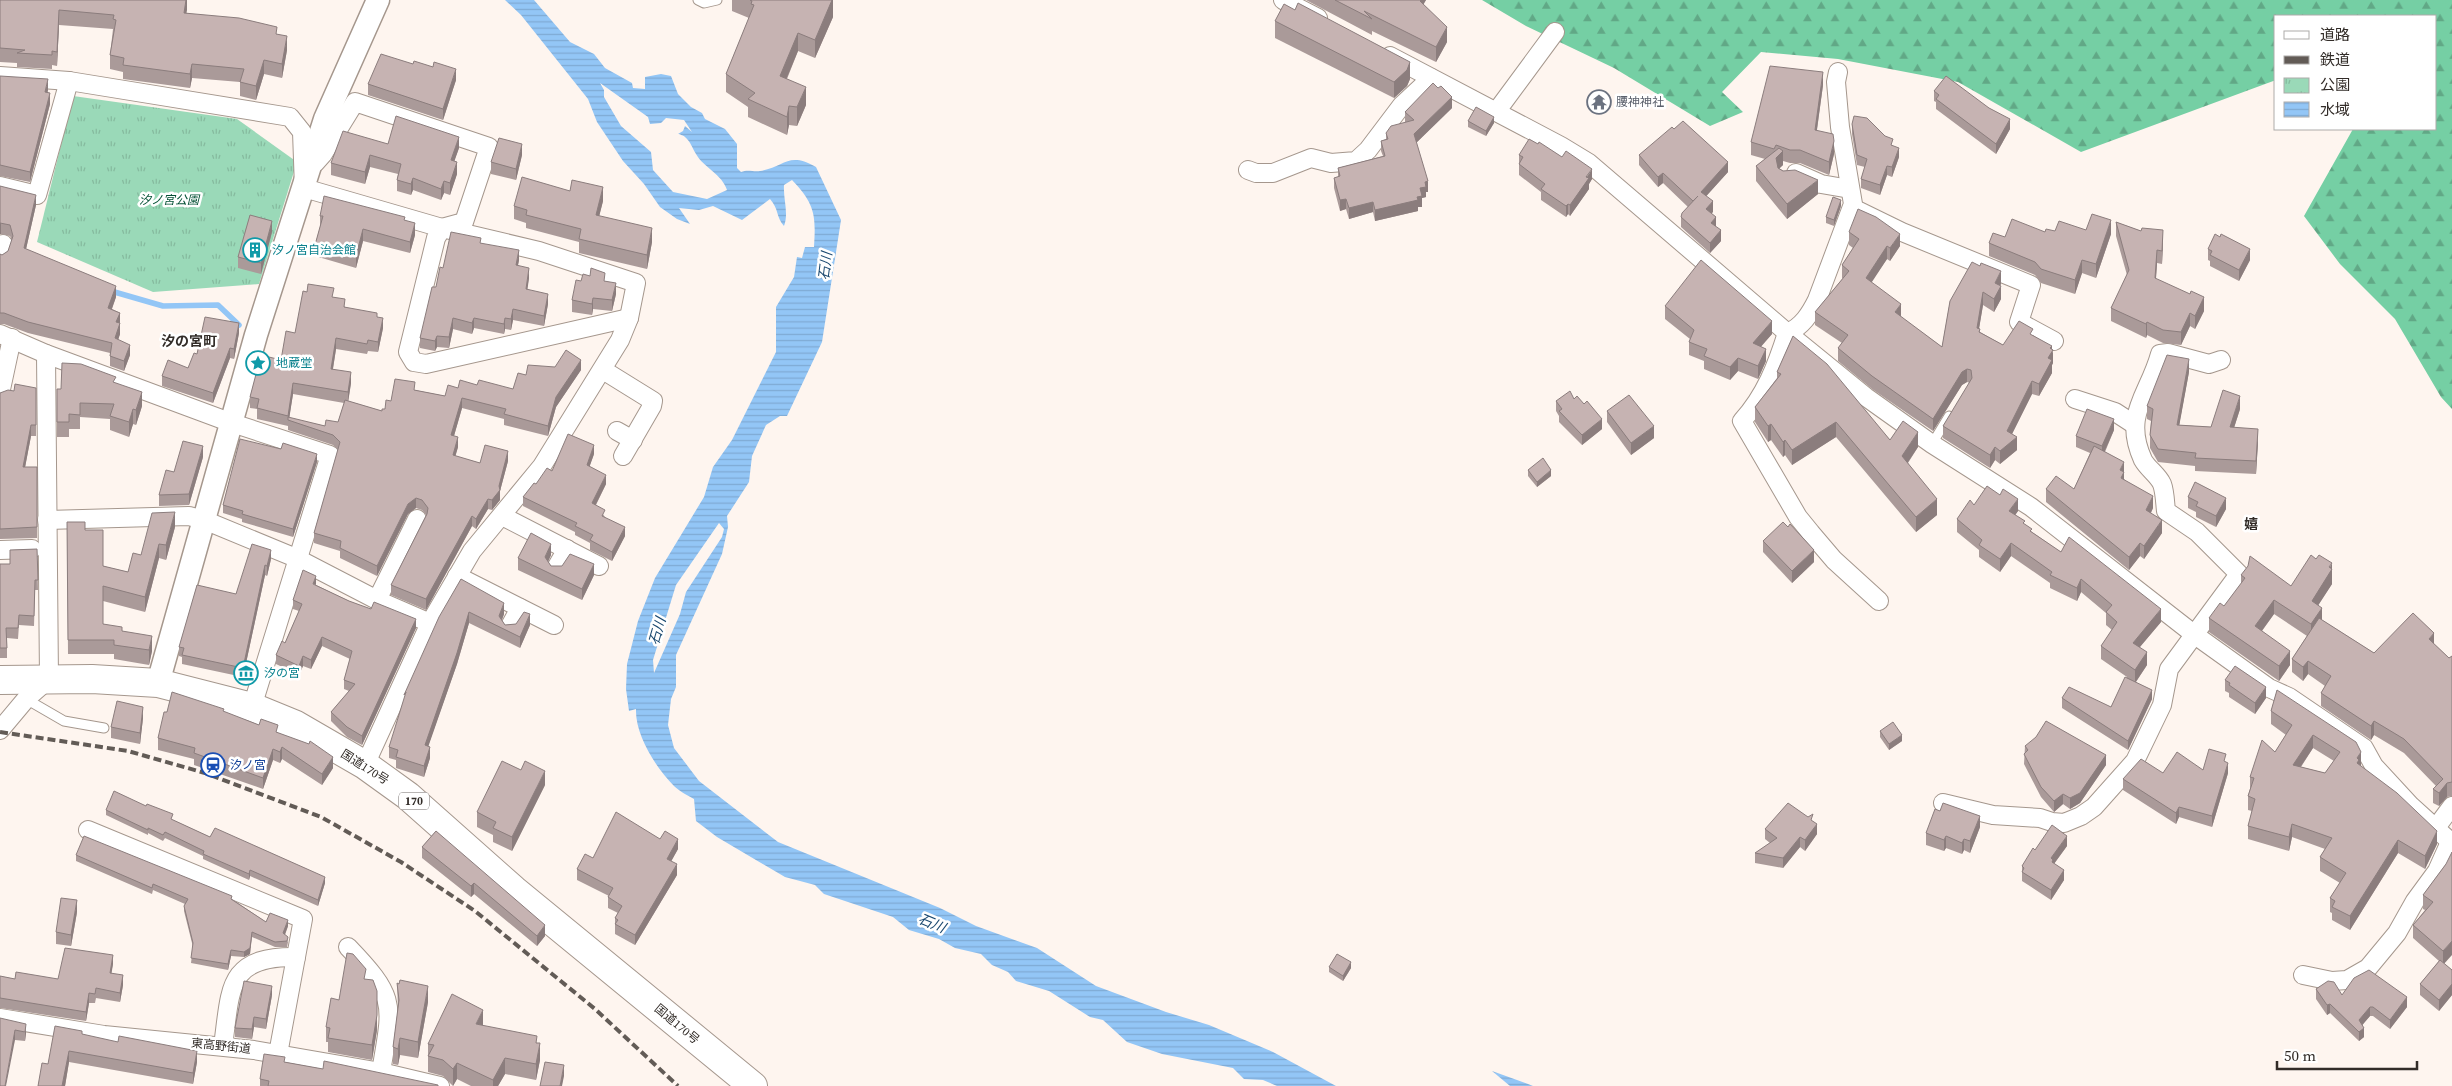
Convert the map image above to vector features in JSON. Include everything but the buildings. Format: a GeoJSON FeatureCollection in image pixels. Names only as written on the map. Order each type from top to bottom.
{"type":"FeatureCollection","features":[{"type":"Feature","properties":{"kind":"highway","name":"国道170号"},"geometry":{"type":"LineString","coordinates":[[0,680],[49,679],[158,683],[252,707],[296,725],[365,765],[408,796],[514,890],[753,1086]]}},
{"type":"Feature","properties":{"kind":"street"},"geometry":{"type":"LineString","coordinates":[[158,683],[256,335],[325,119],[378,0]]}},
{"type":"Feature","properties":{"kind":"street"},"geometry":{"type":"LineString","coordinates":[[1283,0],[1335,27]]}},
{"type":"Feature","properties":{"kind":"street"},"geometry":{"type":"LineString","coordinates":[[1496,112],[1525,76],[1555,32]]}},
{"type":"Feature","properties":{"kind":"street"},"geometry":{"type":"LineString","coordinates":[[1378,50],[1561,146],[1589,163],[1787,333],[1866,397],[1932,444],[2031,507],[2195,635],[2269,688],[2289,697],[2364,748],[2374,766],[2410,806],[2451,843],[2437,872],[2415,901],[2396,934],[2368,968],[2347,980],[2332,981],[2303,976]]}},
{"type":"Feature","properties":{"kind":"street"},"geometry":{"type":"LineString","coordinates":[[1838,72],[1836,82],[1840,127],[1852,208],[1810,314],[1797,329],[1787,333],[1756,406],[1742,421],[1807,528],[1834,560],[1880,602]]}},
{"type":"Feature","properties":{"kind":"street"},"geometry":{"type":"LineString","coordinates":[[0,76],[69,81],[290,117],[302,132],[307,178]]}},
{"type":"Feature","properties":{"kind":"street"},"geometry":{"type":"LineString","coordinates":[[1248,170],[1256,173],[1272,173],[1311,158],[1331,163],[1356,161],[1368,150],[1402,106],[1430,78]]}},
{"type":"Feature","properties":{"kind":"street"},"geometry":{"type":"LineString","coordinates":[[0,186],[37,195],[69,81]]}},
{"type":"Feature","properties":{"kind":"street"},"geometry":{"type":"LineString","coordinates":[[307,178],[355,102],[488,147],[464,222],[442,228],[436,238],[408,352],[414,362],[426,364],[629,318]]}},
{"type":"Feature","properties":{"kind":"street"},"geometry":{"type":"LineString","coordinates":[[1786,175],[1796,173],[1821,184],[1850,189]]}},
{"type":"Feature","properties":{"kind":"street"},"geometry":{"type":"LineString","coordinates":[[307,178],[442,228],[539,251],[636,283],[629,318],[620,340],[542,466],[472,550],[430,623],[365,765]]}},
{"type":"Feature","properties":{"kind":"street"},"geometry":{"type":"LineString","coordinates":[[1852,208],[1902,232],[2031,285],[2019,322],[2054,341]]}},
{"type":"Feature","properties":{"kind":"street"},"geometry":{"type":"LineString","coordinates":[[0,394],[6,336],[46,354],[232,423],[330,455],[296,558],[252,707]]}},
{"type":"Feature","properties":{"kind":"street"},"geometry":{"type":"LineString","coordinates":[[1943,803],[1993,815],[2040,818],[2064,823],[2081,816],[2108,793],[2136,761],[2162,705],[2169,669],[2239,574],[2197,532],[2166,511],[2162,484],[2145,463],[2139,448],[2135,425],[2142,395],[2156,369],[2160,354],[2168,352],[2209,364],[2221,360]]}},
{"type":"Feature","properties":{"kind":"street"},"geometry":{"type":"LineString","coordinates":[[0,730],[26,699],[49,679],[46,520],[46,354]]}},
{"type":"Feature","properties":{"kind":"street"},"geometry":{"type":"LineString","coordinates":[[603,370],[653,401],[652,406],[623,456]]}},
{"type":"Feature","properties":{"kind":"street"},"geometry":{"type":"LineString","coordinates":[[2075,400],[2115,412],[2135,425]]}},
{"type":"Feature","properties":{"kind":"street"},"geometry":{"type":"LineString","coordinates":[[616,431],[632,440]]}},
{"type":"Feature","properties":{"kind":"street"},"geometry":{"type":"LineString","coordinates":[[46,520],[189,516],[204,520],[296,558],[378,600],[430,623]]}},
{"type":"Feature","properties":{"kind":"street"},"geometry":{"type":"LineString","coordinates":[[502,516],[599,566]]}},
{"type":"Feature","properties":{"kind":"street"},"geometry":{"type":"LineString","coordinates":[[378,600],[417,520]]}},
{"type":"Feature","properties":{"kind":"street"},"geometry":{"type":"LineString","coordinates":[[0,550],[47,548]]}},
{"type":"Feature","properties":{"kind":"street"},"geometry":{"type":"LineString","coordinates":[[556,568],[567,550]]}},
{"type":"Feature","properties":{"kind":"street"},"geometry":{"type":"LineString","coordinates":[[457,576],[554,625]]}},
{"type":"Feature","properties":{"kind":"street"},"geometry":{"type":"LineString","coordinates":[[510,626],[520,608]]}},
{"type":"Feature","properties":{"kind":"street"},"geometry":{"type":"LineString","coordinates":[[2435,829],[2452,806]]}},
{"type":"Feature","properties":{"kind":"street"},"geometry":{"type":"LineString","coordinates":[[88,830],[303,919],[278,1054]]}},
{"type":"Feature","properties":{"kind":"street"},"geometry":{"type":"LineString","coordinates":[[348,947],[371,970],[383,988],[389,1003],[390,1015],[381,1072]]}},
{"type":"Feature","properties":{"kind":"street"},"geometry":{"type":"LineString","coordinates":[[222,1046],[229,999],[234,983],[240,973],[248,965],[259,960],[296,957]]}},
{"type":"Feature","properties":{"kind":"street","name":"東高野街道"},"geometry":{"type":"LineString","coordinates":[[0,1018],[104,1034],[222,1046],[278,1054],[381,1072],[440,1086]]}},
{"type":"Feature","properties":{"kind":"lane"},"geometry":{"type":"LineString","coordinates":[[698,0],[704,3],[717,0]]}},
{"type":"Feature","properties":{"kind":"lane"},"geometry":{"type":"LineString","coordinates":[[1932,444],[1957,404]]}},
{"type":"Feature","properties":{"kind":"lane"},"geometry":{"type":"LineString","coordinates":[[26,699],[64,721],[104,728]]}},
{"type":"Feature","properties":{"kind":"green space"},"geometry":{"type":"Polygon","coordinates":[[[1482,0],[2452,0],[2452,409],[2441,397],[2395,319],[2340,264],[2304,216],[2352,130],[2437,130],[2437,15],[2274,15],[2274,81],[2081,152],[1958,82],[1838,59],[1761,52],[1722,92],[1743,112],[1710,126],[1614,68],[1526,26],[1482,0]]]}},
{"type":"Feature","properties":{"kind":"green space","name":"汐ノ宮公園"},"geometry":{"type":"Polygon","coordinates":[[[73,96],[237,119],[297,162],[259,284],[153,292],[37,242],[73,96]]]}},
{"type":"Feature","properties":{"kind":"water","name":"石川"},"geometry":{"type":"Polygon","coordinates":[[[505,0],[534,0],[570,42],[594,54],[605,68],[632,83],[633,88],[645,89],[645,77],[661,74],[671,76],[678,94],[691,107],[702,113],[705,119],[725,129],[737,144],[737,168],[741,172],[760,171],[793,160],[807,162],[816,167],[841,220],[822,342],[787,416],[780,416],[766,425],[752,456],[749,482],[727,516],[728,527],[722,554],[676,655],[676,687],[671,699],[668,725],[674,748],[699,781],[778,842],[940,908],[976,926],[1037,948],[1096,986],[1166,1012],[1209,1025],[1273,1052],[1336,1086],[1277,1086],[1263,1080],[1244,1079],[1233,1068],[1162,1054],[1127,1042],[1103,1020],[1090,1017],[1049,991],[1016,981],[1008,972],[992,965],[981,954],[955,948],[939,939],[909,930],[893,917],[824,894],[815,885],[785,877],[717,837],[696,821],[694,799],[676,788],[660,770],[643,740],[636,709],[629,711],[626,689],[627,664],[638,621],[655,578],[704,497],[713,467],[732,440],[776,352],[776,307],[794,277],[797,257],[802,258],[805,247],[814,247],[814,218],[810,203],[792,180],[784,185],[786,216],[784,226],[770,199],[742,220],[713,206],[699,210],[679,208],[690,224],[677,219],[660,207],[644,184],[623,161],[597,122],[588,99],[521,15],[505,0]],[[600,83],[604,90],[604,97],[621,126],[651,152],[653,170],[673,192],[707,199],[727,190],[725,184],[699,159],[687,139],[678,134],[683,131],[685,126],[692,132],[684,120],[666,118],[661,123],[650,124],[648,117],[600,83]],[[719,523],[676,585],[653,660],[654,673],[680,614],[686,592],[722,537],[724,529],[719,523]]]}},
{"type":"Feature","properties":{"kind":"water"},"geometry":{"type":"Polygon","coordinates":[[[1492,1071],[1528,1084],[1533,1086],[1510,1086],[1492,1071]]]}},
{"type":"Feature","properties":{"kind":"waterway"},"geometry":{"type":"LineString","coordinates":[[111,291],[163,306],[218,305],[239,325]]}},
{"type":"Feature","properties":{"kind":"railway"},"geometry":{"type":"LineString","coordinates":[[0,732],[128,751],[205,773],[321,817],[401,862],[475,911],[595,1009],[678,1086]]}},
{"type":"Feature","properties":{"kind":"place","name":"腰神神社"},"geometry":{"type":"Point","coordinates":[1599,102]}},
{"type":"Feature","properties":{"kind":"place","name":"汐ノ宮自治会館"},"geometry":{"type":"Point","coordinates":[255,250]}},
{"type":"Feature","properties":{"kind":"place","name":"地蔵堂"},"geometry":{"type":"Point","coordinates":[258,363]}},
{"type":"Feature","properties":{"kind":"place","name":"汐の宮"},"geometry":{"type":"Point","coordinates":[246,673]}},
{"type":"Feature","properties":{"kind":"place","name":"汐ノ宮"},"geometry":{"type":"Point","coordinates":[213,765]}},
{"type":"Feature","properties":{"kind":"district","name":"汐の宮町"},"geometry":{"type":"Point","coordinates":[189,341]}},
{"type":"Feature","properties":{"kind":"district","name":"嬉"},"geometry":{"type":"Point","coordinates":[2251,524]}}]}
